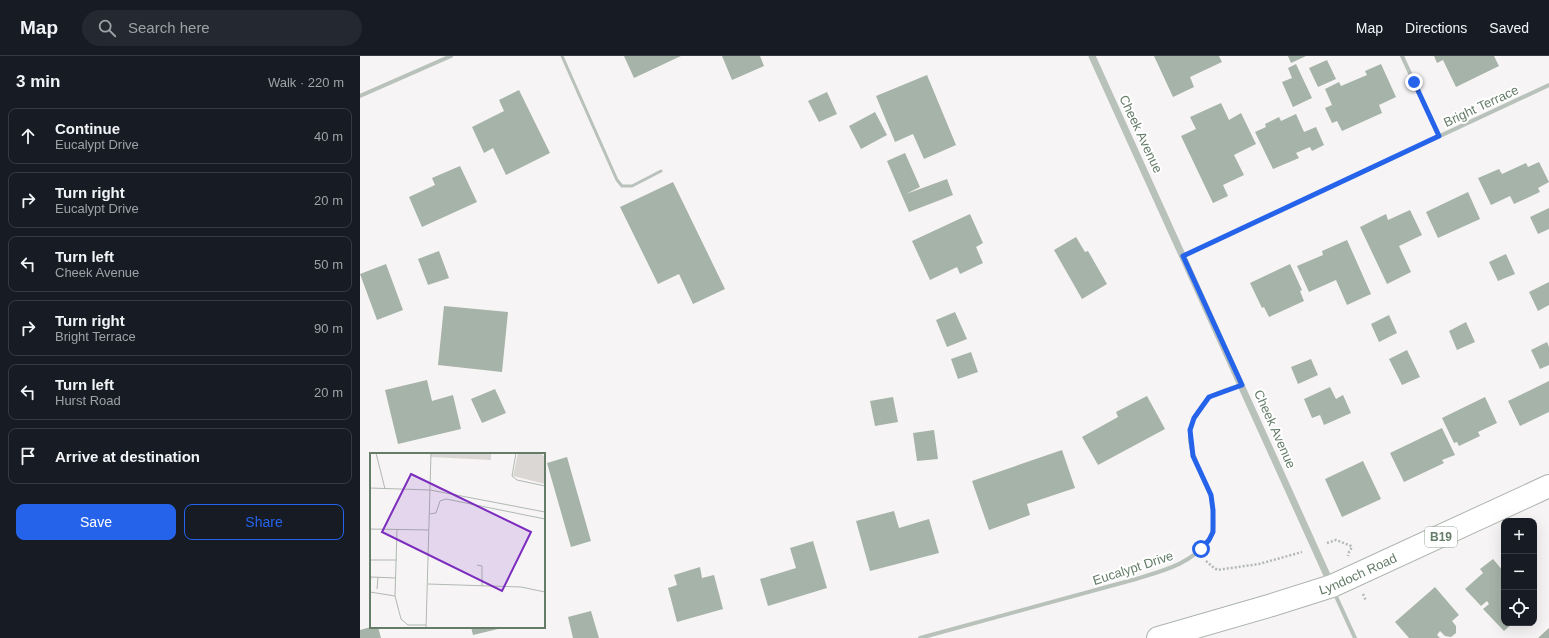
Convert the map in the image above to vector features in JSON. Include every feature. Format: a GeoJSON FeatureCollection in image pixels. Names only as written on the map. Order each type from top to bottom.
{"type":"FeatureCollection","features":[{"type":"Feature","properties":{"kind":"main road","name":"Lyndoch Road"},"geometry":{"type":"LineString","coordinates":[[1158,638],[1332,586],[1549,486]]}},
{"type":"Feature","properties":{"kind":"street"},"geometry":{"type":"LineString","coordinates":[[360,96],[451,56]]}},
{"type":"Feature","properties":{"kind":"street","name":"Cheek Avenue"},"geometry":{"type":"LineString","coordinates":[[1092,56],[1242,385],[1355,638]]}},
{"type":"Feature","properties":{"kind":"street"},"geometry":{"type":"LineString","coordinates":[[1402,56],[1439,136]]}},
{"type":"Feature","properties":{"kind":"street","name":"Bright Terrace"},"geometry":{"type":"LineString","coordinates":[[1183,256],[1549,85]]}},
{"type":"Feature","properties":{"kind":"street","name":"Eucalypt Drive"},"geometry":{"type":"LineString","coordinates":[[920,638],[1136,580],[1170,568],[1196,553],[1209,540],[1213,532],[1213,510],[1211,495],[1193,456],[1190,430],[1194,418],[1209,397],[1242,385]]}},
{"type":"Feature","properties":{"kind":"lane"},"geometry":{"type":"LineString","coordinates":[[562,56],[617,180],[622,186],[632,186],[661,171]]}},
{"type":"Feature","properties":{"kind":"path"},"geometry":{"type":"LineString","coordinates":[[1196,553],[1218,570],[1259,564],[1298,554],[1336,540],[1352,547],[1348,556],[1366,601]]}},
{"type":"Feature","properties":{"kind":"building"},"geometry":{"type":"Polygon","coordinates":[[[624,56],[681,56],[634,78],[624,56]]]}},
{"type":"Feature","properties":{"kind":"building"},"geometry":{"type":"Polygon","coordinates":[[[722,56],[760,56],[764,66],[732,80],[722,56]]]}},
{"type":"Feature","properties":{"kind":"building"},"geometry":{"type":"Polygon","coordinates":[[[1154,56],[1219,56],[1222,62],[1190,77],[1194,87],[1173,97],[1154,56]]]}},
{"type":"Feature","properties":{"kind":"building"},"geometry":{"type":"Polygon","coordinates":[[[1288,56],[1306,56],[1291,63],[1288,56]]]}},
{"type":"Feature","properties":{"kind":"building"},"geometry":{"type":"Polygon","coordinates":[[[1434,56],[1494,56],[1499,66],[1456,87],[1443,60],[1437,63],[1434,56]]]}},
{"type":"Feature","properties":{"kind":"building"},"geometry":{"type":"Polygon","coordinates":[[[1327,60],[1336,79],[1318,87],[1309,68],[1327,60]]]}},
{"type":"Feature","properties":{"kind":"building"},"geometry":{"type":"Polygon","coordinates":[[[1296,64],[1312,98],[1293,107],[1282,82],[1292,78],[1288,68],[1296,64]]]}},
{"type":"Feature","properties":{"kind":"building"},"geometry":{"type":"Polygon","coordinates":[[[1381,64],[1396,97],[1379,105],[1382,113],[1342,131],[1337,121],[1332,123],[1325,108],[1332,105],[1325,89],[1339,82],[1341,86],[1367,75],[1365,71],[1381,64]]]}},
{"type":"Feature","properties":{"kind":"building"},"geometry":{"type":"Polygon","coordinates":[[[927,75],[956,145],[924,159],[913,134],[895,142],[876,96],[927,75]]]}},
{"type":"Feature","properties":{"kind":"building"},"geometry":{"type":"Polygon","coordinates":[[[519,90],[550,153],[506,175],[493,148],[484,153],[472,127],[504,111],[499,100],[519,90]]]}},
{"type":"Feature","properties":{"kind":"building"},"geometry":{"type":"Polygon","coordinates":[[[827,92],[837,114],[819,122],[808,101],[827,92]]]}},
{"type":"Feature","properties":{"kind":"building"},"geometry":{"type":"Polygon","coordinates":[[[1221,103],[1229,120],[1241,113],[1256,144],[1234,155],[1244,175],[1223,185],[1228,196],[1213,203],[1181,136],[1196,129],[1190,117],[1221,103]]]}},
{"type":"Feature","properties":{"kind":"building"},"geometry":{"type":"Polygon","coordinates":[[[875,112],[887,135],[861,149],[849,126],[875,112]]]}},
{"type":"Feature","properties":{"kind":"building"},"geometry":{"type":"Polygon","coordinates":[[[1296,114],[1304,132],[1316,127],[1324,145],[1312,151],[1310,147],[1296,153],[1299,158],[1273,169],[1255,132],[1266,127],[1265,124],[1279,117],[1281,121],[1296,114]]]}},
{"type":"Feature","properties":{"kind":"building"},"geometry":{"type":"Polygon","coordinates":[[[905,153],[920,187],[906,194],[947,179],[953,195],[909,212],[887,161],[905,153]]]}},
{"type":"Feature","properties":{"kind":"building"},"geometry":{"type":"Polygon","coordinates":[[[1539,162],[1549,182],[1538,188],[1540,192],[1514,204],[1510,196],[1491,205],[1478,178],[1499,169],[1502,174],[1526,163],[1528,167],[1539,162]]]}},
{"type":"Feature","properties":{"kind":"building"},"geometry":{"type":"Polygon","coordinates":[[[460,166],[477,202],[422,227],[409,197],[435,185],[432,178],[460,166]]]}},
{"type":"Feature","properties":{"kind":"building"},"geometry":{"type":"Polygon","coordinates":[[[673,182],[725,289],[693,304],[679,274],[658,284],[620,207],[673,182]]]}},
{"type":"Feature","properties":{"kind":"building"},"geometry":{"type":"Polygon","coordinates":[[[1468,192],[1480,219],[1438,238],[1426,212],[1468,192]]]}},
{"type":"Feature","properties":{"kind":"building"},"geometry":{"type":"Polygon","coordinates":[[[1549,208],[1549,229],[1538,234],[1530,217],[1549,208]]]}},
{"type":"Feature","properties":{"kind":"building"},"geometry":{"type":"Polygon","coordinates":[[[1410,210],[1422,235],[1399,246],[1411,272],[1387,284],[1360,227],[1386,214],[1388,220],[1410,210]]]}},
{"type":"Feature","properties":{"kind":"building"},"geometry":{"type":"Polygon","coordinates":[[[970,214],[983,243],[976,247],[983,263],[960,274],[957,267],[930,280],[912,241],[970,214]]]}},
{"type":"Feature","properties":{"kind":"building"},"geometry":{"type":"Polygon","coordinates":[[[1076,237],[1085,252],[1088,251],[1107,284],[1082,299],[1054,250],[1076,237]]]}},
{"type":"Feature","properties":{"kind":"building"},"geometry":{"type":"Polygon","coordinates":[[[1347,240],[1371,294],[1347,305],[1336,280],[1309,292],[1297,266],[1323,255],[1322,251],[1347,240]]]}},
{"type":"Feature","properties":{"kind":"building"},"geometry":{"type":"Polygon","coordinates":[[[439,251],[449,278],[428,285],[418,259],[439,251]]]}},
{"type":"Feature","properties":{"kind":"building"},"geometry":{"type":"Polygon","coordinates":[[[1506,254],[1515,274],[1498,281],[1489,262],[1506,254]]]}},
{"type":"Feature","properties":{"kind":"building"},"geometry":{"type":"Polygon","coordinates":[[[386,264],[403,310],[377,320],[360,274],[386,264]]]}},
{"type":"Feature","properties":{"kind":"building"},"geometry":{"type":"Polygon","coordinates":[[[1290,264],[1302,290],[1300,291],[1304,301],[1269,317],[1264,307],[1262,308],[1250,283],[1290,264]]]}},
{"type":"Feature","properties":{"kind":"building"},"geometry":{"type":"Polygon","coordinates":[[[1549,282],[1549,305],[1538,311],[1529,292],[1549,282]]]}},
{"type":"Feature","properties":{"kind":"building"},"geometry":{"type":"Polygon","coordinates":[[[444,306],[508,312],[502,372],[438,365],[444,306]]]}},
{"type":"Feature","properties":{"kind":"building"},"geometry":{"type":"Polygon","coordinates":[[[955,312],[967,339],[947,347],[936,320],[955,312]]]}},
{"type":"Feature","properties":{"kind":"building"},"geometry":{"type":"Polygon","coordinates":[[[1389,315],[1397,333],[1379,342],[1371,324],[1389,315]]]}},
{"type":"Feature","properties":{"kind":"building"},"geometry":{"type":"Polygon","coordinates":[[[1466,322],[1475,342],[1457,350],[1449,331],[1466,322]]]}},
{"type":"Feature","properties":{"kind":"building"},"geometry":{"type":"Polygon","coordinates":[[[1547,342],[1549,347],[1549,365],[1540,369],[1531,350],[1547,342]]]}},
{"type":"Feature","properties":{"kind":"building"},"geometry":{"type":"Polygon","coordinates":[[[1407,350],[1420,377],[1402,385],[1389,359],[1407,350]]]}},
{"type":"Feature","properties":{"kind":"building"},"geometry":{"type":"Polygon","coordinates":[[[971,352],[978,372],[958,379],[951,359],[971,352]]]}},
{"type":"Feature","properties":{"kind":"building"},"geometry":{"type":"Polygon","coordinates":[[[1311,359],[1318,375],[1298,384],[1291,367],[1311,359]]]}},
{"type":"Feature","properties":{"kind":"building"},"geometry":{"type":"Polygon","coordinates":[[[427,380],[432,401],[453,395],[461,429],[398,444],[385,390],[427,380]]]}},
{"type":"Feature","properties":{"kind":"building"},"geometry":{"type":"Polygon","coordinates":[[[1549,381],[1549,412],[1520,426],[1508,401],[1549,381]]]}},
{"type":"Feature","properties":{"kind":"building"},"geometry":{"type":"Polygon","coordinates":[[[1330,387],[1336,399],[1343,395],[1351,413],[1324,425],[1320,415],[1312,418],[1304,399],[1330,387]]]}},
{"type":"Feature","properties":{"kind":"building"},"geometry":{"type":"Polygon","coordinates":[[[495,389],[506,413],[482,423],[471,399],[495,389]]]}},
{"type":"Feature","properties":{"kind":"building"},"geometry":{"type":"Polygon","coordinates":[[[1147,396],[1165,429],[1098,465],[1082,437],[1118,417],[1116,412],[1147,396]]]}},
{"type":"Feature","properties":{"kind":"building"},"geometry":{"type":"Polygon","coordinates":[[[893,397],[898,422],[875,426],[870,401],[893,397]]]}},
{"type":"Feature","properties":{"kind":"building"},"geometry":{"type":"Polygon","coordinates":[[[1485,397],[1497,423],[1478,432],[1480,436],[1459,446],[1457,442],[1454,443],[1442,418],[1485,397]]]}},
{"type":"Feature","properties":{"kind":"building"},"geometry":{"type":"Polygon","coordinates":[[[1442,428],[1455,455],[1442,460],[1444,463],[1404,482],[1390,453],[1442,428]]]}},
{"type":"Feature","properties":{"kind":"building"},"geometry":{"type":"Polygon","coordinates":[[[934,430],[938,459],[917,461],[913,433],[934,430]]]}},
{"type":"Feature","properties":{"kind":"building"},"geometry":{"type":"Polygon","coordinates":[[[1062,450],[1075,488],[1027,504],[1030,515],[989,530],[972,481],[1062,450]]]}},
{"type":"Feature","properties":{"kind":"building"},"geometry":{"type":"Polygon","coordinates":[[[567,457],[591,541],[571,547],[547,463],[567,457]]]}},
{"type":"Feature","properties":{"kind":"building"},"geometry":{"type":"Polygon","coordinates":[[[1363,461],[1381,499],[1342,517],[1325,479],[1363,461]]]}},
{"type":"Feature","properties":{"kind":"building"},"geometry":{"type":"Polygon","coordinates":[[[894,511],[899,528],[929,519],[939,553],[870,571],[856,521],[894,511]]]}},
{"type":"Feature","properties":{"kind":"building"},"geometry":{"type":"Polygon","coordinates":[[[813,541],[827,588],[768,606],[760,579],[796,568],[790,548],[813,541]]]}},
{"type":"Feature","properties":{"kind":"building"},"geometry":{"type":"Polygon","coordinates":[[[1493,559],[1501,568],[1501,626],[1510,626],[1504,631],[1483,609],[1489,604],[1487,601],[1481,606],[1465,589],[1483,573],[1480,569],[1493,559]]]}},
{"type":"Feature","properties":{"kind":"building"},"geometry":{"type":"Polygon","coordinates":[[[700,567],[702,578],[714,575],[723,609],[677,622],[668,588],[677,585],[674,575],[700,567]]]}},
{"type":"Feature","properties":{"kind":"building"},"geometry":{"type":"Polygon","coordinates":[[[1435,587],[1459,615],[1452,621],[1456,626],[1456,633],[1451,637],[1445,636],[1440,631],[1437,635],[1440,638],[1409,638],[1395,622],[1435,587]]]}},
{"type":"Feature","properties":{"kind":"building"},"geometry":{"type":"Polygon","coordinates":[[[591,611],[599,638],[573,638],[568,617],[591,611]]]}},
{"type":"Feature","properties":{"kind":"building"},"geometry":{"type":"Polygon","coordinates":[[[370,627],[378,628],[381,638],[360,638],[360,630],[370,627]]]}},
{"type":"Feature","properties":{"kind":"building"},"geometry":{"type":"Polygon","coordinates":[[[471,628],[498,628],[498,629],[473,635],[471,628]]]}},
{"type":"Feature","properties":{"kind":"building"},"geometry":{"type":"Polygon","coordinates":[[[1549,628],[1549,638],[1538,638],[1549,628]]]}},
{"type":"Feature","properties":{"kind":"route"},"geometry":{"type":"LineString","coordinates":[[1201,549],[1209,540],[1213,532],[1214,520],[1211,495],[1193,456],[1190,430],[1194,418],[1209,397],[1242,385],[1183,256],[1439,136],[1414,82]]}}]}
